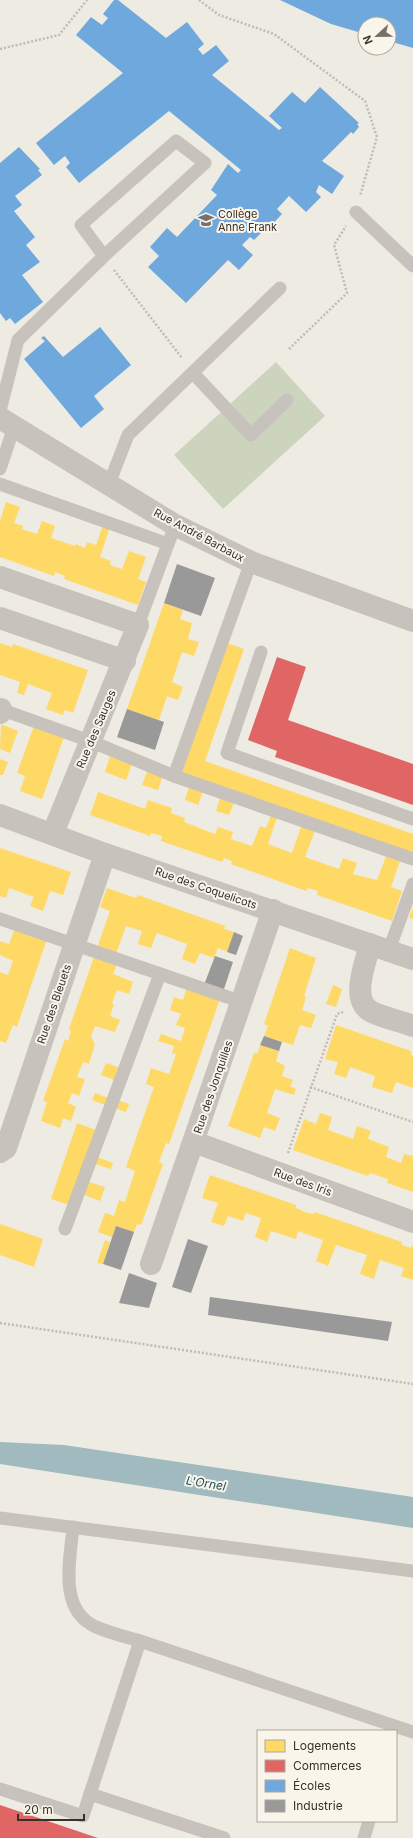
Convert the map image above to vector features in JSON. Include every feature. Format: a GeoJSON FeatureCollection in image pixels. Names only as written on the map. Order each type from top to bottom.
{"type":"FeatureCollection","features":[{"type":"Feature","properties":{"kind":"street","name":"Rue André Barbaux"},"geometry":{"type":"LineString","coordinates":[[7,422],[109,484],[172,534],[413,621]]}},
{"type":"Feature","properties":{"kind":"street"},"geometry":{"type":"LineString","coordinates":[[0,577],[138,625]]}},
{"type":"Feature","properties":{"kind":"street"},"geometry":{"type":"LineString","coordinates":[[0,618],[125,661]]}},
{"type":"Feature","properties":{"kind":"street","name":"Rue des Sauges"},"geometry":{"type":"LineString","coordinates":[[53,833],[90,741],[125,661],[138,625]]}},
{"type":"Feature","properties":{"kind":"street","name":"Rue des Coquelicots"},"geometry":{"type":"LineString","coordinates":[[0,815],[53,833],[105,854],[273,910],[413,959]]}},
{"type":"Feature","properties":{"kind":"street","name":"Rue des Bleuets"},"geometry":{"type":"LineString","coordinates":[[0,1152],[6,1148],[105,854]]}},
{"type":"Feature","properties":{"kind":"street","name":"Rue des Jonquilles"},"geometry":{"type":"LineString","coordinates":[[151,1264],[273,910]]}},
{"type":"Feature","properties":{"kind":"street"},"geometry":{"type":"LineString","coordinates":[[379,947],[359,990],[363,1002],[370,1011],[413,1026]]}},
{"type":"Feature","properties":{"kind":"street","name":"Rue des Iris"},"geometry":{"type":"LineString","coordinates":[[194,1142],[413,1222]]}},
{"type":"Feature","properties":{"kind":"lane"},"geometry":{"type":"LineString","coordinates":[[0,411],[18,340],[104,256],[205,163],[176,141],[81,224],[104,256]]}},
{"type":"Feature","properties":{"kind":"lane"},"geometry":{"type":"LineString","coordinates":[[356,212],[413,266]]}},
{"type":"Feature","properties":{"kind":"lane"},"geometry":{"type":"LineString","coordinates":[[109,484],[128,436],[280,288]]}},
{"type":"Feature","properties":{"kind":"lane"},"geometry":{"type":"LineString","coordinates":[[193,373],[251,435],[287,400]]}},
{"type":"Feature","properties":{"kind":"lane"},"geometry":{"type":"LineString","coordinates":[[0,469],[7,422]]}},
{"type":"Feature","properties":{"kind":"lane"},"geometry":{"type":"LineString","coordinates":[[0,484],[172,534],[138,625]]}},
{"type":"Feature","properties":{"kind":"lane"},"geometry":{"type":"LineString","coordinates":[[174,776],[251,562]]}},
{"type":"Feature","properties":{"kind":"lane"},"geometry":{"type":"LineString","coordinates":[[261,652],[227,753],[413,819]]}},
{"type":"Feature","properties":{"kind":"lane"},"geometry":{"type":"LineString","coordinates":[[0,710],[90,741],[174,776],[413,859]]}},
{"type":"Feature","properties":{"kind":"lane"},"geometry":{"type":"LineString","coordinates":[[379,947],[413,884]]}},
{"type":"Feature","properties":{"kind":"lane"},"geometry":{"type":"LineString","coordinates":[[0,919],[242,1002]]}},
{"type":"Feature","properties":{"kind":"lane"},"geometry":{"type":"LineString","coordinates":[[65,1229],[160,974]]}},
{"type":"Feature","properties":{"kind":"lane"},"geometry":{"type":"LineString","coordinates":[[0,1518],[413,1571]]}},
{"type":"Feature","properties":{"kind":"lane"},"geometry":{"type":"LineString","coordinates":[[74,1527],[69,1572],[70,1596],[78,1614],[95,1627],[140,1641],[387,1730]]}},
{"type":"Feature","properties":{"kind":"lane"},"geometry":{"type":"LineString","coordinates":[[0,1789],[83,1816],[140,1641]]}},
{"type":"Feature","properties":{"kind":"lane"},"geometry":{"type":"LineString","coordinates":[[398,1734],[413,1732]]}},
{"type":"Feature","properties":{"kind":"lane"},"geometry":{"type":"LineString","coordinates":[[90,1794],[224,1838]]}},
{"type":"Feature","properties":{"kind":"lane"},"geometry":{"type":"LineString","coordinates":[[364,1838],[370,1822]]}},
{"type":"Feature","properties":{"kind":"path"},"geometry":{"type":"LineString","coordinates":[[0,49],[59,35],[87,0]]}},
{"type":"Feature","properties":{"kind":"path"},"geometry":{"type":"LineString","coordinates":[[199,0],[219,15],[274,34],[365,101],[377,137],[356,212],[334,245],[347,293],[289,349]]}},
{"type":"Feature","properties":{"kind":"path"},"geometry":{"type":"LineString","coordinates":[[104,256],[193,373]]}},
{"type":"Feature","properties":{"kind":"path"},"geometry":{"type":"LineString","coordinates":[[281,1174],[310,1087],[337,1014],[363,1002]]}},
{"type":"Feature","properties":{"kind":"path"},"geometry":{"type":"LineString","coordinates":[[310,1087],[413,1122]]}},
{"type":"Feature","properties":{"kind":"path"},"geometry":{"type":"LineString","coordinates":[[0,1323],[413,1384]]}},
{"type":"Feature","properties":{"kind":"green space"},"geometry":{"type":"Polygon","coordinates":[[[276,362],[325,416],[223,509],[174,455],[276,362]]]}},
{"type":"Feature","properties":{"kind":"water","name":"L'Ornel"},"geometry":{"type":"Polygon","coordinates":[[[0,1442],[64,1445],[413,1497],[413,1528],[0,1464],[0,1442]]]}},
{"type":"Feature","properties":{"kind":"building: Logements"},"geometry":{"type":"Polygon","coordinates":[[[6,502],[20,507],[14,523],[23,526],[22,529],[37,534],[42,521],[55,526],[51,538],[75,546],[76,544],[85,548],[87,542],[96,545],[103,525],[110,527],[100,557],[111,561],[110,565],[122,569],[129,551],[146,557],[138,579],[146,582],[138,605],[64,579],[65,576],[55,572],[54,576],[0,557],[0,521],[6,502]]]}},
{"type":"Feature","properties":{"kind":"building: Logements"},"geometry":{"type":"Polygon","coordinates":[[[164,603],[183,610],[180,619],[192,623],[188,639],[199,642],[194,656],[182,652],[172,682],[183,687],[178,700],[167,696],[159,720],[127,709],[164,603]]]}},
{"type":"Feature","properties":{"kind":"building: Logements"},"geometry":{"type":"Polygon","coordinates":[[[224,642],[244,649],[205,761],[413,834],[413,855],[178,773],[224,642]]]}},
{"type":"Feature","properties":{"kind":"building: Logements"},"geometry":{"type":"Polygon","coordinates":[[[0,643],[12,647],[13,644],[88,670],[73,713],[65,710],[63,715],[46,709],[52,693],[28,684],[24,695],[17,693],[20,682],[0,675],[0,643]]]}},
{"type":"Feature","properties":{"kind":"building: Logements"},"geometry":{"type":"Polygon","coordinates":[[[1,724],[18,731],[10,753],[0,749],[1,724]]]}},
{"type":"Feature","properties":{"kind":"building: Logements"},"geometry":{"type":"Polygon","coordinates":[[[34,726],[64,737],[42,799],[20,791],[25,776],[17,773],[34,726]]]}},
{"type":"Feature","properties":{"kind":"building: Logements"},"geometry":{"type":"Polygon","coordinates":[[[110,756],[132,764],[126,780],[105,772],[110,756]]]}},
{"type":"Feature","properties":{"kind":"building: Logements"},"geometry":{"type":"Polygon","coordinates":[[[0,759],[8,762],[3,775],[0,775],[0,759]]]}},
{"type":"Feature","properties":{"kind":"building: Logements"},"geometry":{"type":"Polygon","coordinates":[[[148,769],[163,775],[158,790],[142,785],[148,769]]]}},
{"type":"Feature","properties":{"kind":"building: Logements"},"geometry":{"type":"Polygon","coordinates":[[[190,784],[204,789],[198,805],[185,800],[190,784]]]}},
{"type":"Feature","properties":{"kind":"building: Logements"},"geometry":{"type":"Polygon","coordinates":[[[98,792],[145,809],[148,800],[172,808],[171,813],[185,818],[184,822],[215,834],[218,827],[233,832],[231,839],[252,846],[260,826],[266,828],[272,813],[278,815],[268,844],[292,853],[302,824],[316,828],[305,857],[339,869],[343,858],[357,863],[353,874],[377,880],[387,854],[401,858],[391,887],[402,891],[392,921],[317,895],[318,891],[308,888],[306,891],[231,864],[232,861],[224,858],[222,862],[161,841],[162,836],[151,833],[150,836],[90,815],[98,792]]]}},
{"type":"Feature","properties":{"kind":"building: Logements"},"geometry":{"type":"Polygon","coordinates":[[[221,795],[235,800],[229,815],[216,811],[221,795]]]}},
{"type":"Feature","properties":{"kind":"building: Logements"},"geometry":{"type":"Polygon","coordinates":[[[0,848],[71,872],[63,895],[50,891],[43,911],[30,906],[34,897],[9,888],[6,898],[0,896],[0,848]]]}},
{"type":"Feature","properties":{"kind":"building: Logements"},"geometry":{"type":"Polygon","coordinates":[[[107,888],[136,898],[138,895],[225,926],[224,929],[234,932],[227,952],[218,948],[214,958],[200,953],[195,964],[182,959],[187,944],[157,933],[151,948],[138,944],[142,931],[126,926],[116,954],[97,948],[110,911],[100,907],[107,888]]]}},
{"type":"Feature","properties":{"kind":"building: Logements"},"geometry":{"type":"Polygon","coordinates":[[[413,907],[413,919],[409,918],[413,907]]]}},
{"type":"Feature","properties":{"kind":"building: Logements"},"geometry":{"type":"Polygon","coordinates":[[[15,928],[47,939],[17,1027],[13,1025],[6,1043],[0,1041],[0,972],[8,975],[13,961],[0,955],[0,941],[9,944],[15,928]]]}},
{"type":"Feature","properties":{"kind":"building: Logements"},"geometry":{"type":"Polygon","coordinates":[[[290,948],[316,958],[304,996],[306,997],[302,1010],[316,1015],[311,1028],[300,1025],[293,1045],[264,1036],[268,1026],[264,1024],[290,948]]]}},
{"type":"Feature","properties":{"kind":"building: Logements"},"geometry":{"type":"Polygon","coordinates":[[[95,954],[118,962],[113,974],[133,982],[129,994],[117,990],[112,1003],[114,1004],[110,1016],[120,1020],[115,1032],[95,1026],[91,1037],[95,1044],[89,1064],[83,1062],[77,1077],[85,1079],[79,1096],[72,1093],[68,1103],[76,1107],[71,1121],[63,1118],[60,1128],[41,1121],[47,1102],[43,1101],[65,1039],[68,1041],[71,1031],[69,1029],[95,954]]]}},
{"type":"Feature","properties":{"kind":"building: Logements"},"geometry":{"type":"Polygon","coordinates":[[[333,985],[342,989],[336,1007],[326,1004],[333,985]]]}},
{"type":"Feature","properties":{"kind":"building: Logements"},"geometry":{"type":"Polygon","coordinates":[[[187,987],[220,999],[169,1144],[166,1143],[159,1162],[163,1164],[141,1225],[137,1224],[134,1232],[116,1226],[112,1237],[98,1232],[105,1213],[114,1216],[119,1200],[125,1202],[135,1171],[126,1167],[154,1087],[146,1084],[151,1068],[169,1074],[176,1054],[172,1053],[174,1046],[158,1041],[161,1034],[181,1041],[185,1028],[176,1025],[181,1014],[170,1010],[174,997],[183,1000],[187,987]]]}},
{"type":"Feature","properties":{"kind":"building: Logements"},"geometry":{"type":"Polygon","coordinates":[[[336,1025],[411,1051],[411,1055],[413,1056],[413,1088],[396,1082],[392,1093],[372,1087],[375,1076],[350,1067],[346,1078],[334,1074],[338,1062],[325,1059],[336,1025]]]}},
{"type":"Feature","properties":{"kind":"building: Logements"},"geometry":{"type":"Polygon","coordinates":[[[260,1045],[279,1051],[276,1061],[285,1066],[282,1076],[293,1080],[290,1086],[296,1089],[294,1095],[275,1089],[267,1113],[280,1118],[275,1131],[264,1127],[260,1138],[228,1126],[254,1053],[258,1053],[260,1045]]]}},
{"type":"Feature","properties":{"kind":"building: Logements"},"geometry":{"type":"Polygon","coordinates":[[[106,1063],[121,1068],[117,1081],[101,1075],[106,1063]]]}},
{"type":"Feature","properties":{"kind":"building: Logements"},"geometry":{"type":"Polygon","coordinates":[[[95,1093],[111,1099],[108,1106],[92,1100],[95,1093]]]}},
{"type":"Feature","properties":{"kind":"building: Logements"},"geometry":{"type":"Polygon","coordinates":[[[117,1100],[129,1104],[126,1112],[115,1108],[117,1100]]]}},
{"type":"Feature","properties":{"kind":"building: Logements"},"geometry":{"type":"Polygon","coordinates":[[[320,1113],[332,1117],[328,1130],[353,1139],[357,1126],[371,1131],[368,1139],[389,1147],[386,1157],[401,1163],[404,1154],[413,1156],[413,1192],[387,1183],[388,1179],[370,1173],[368,1176],[293,1150],[304,1119],[316,1124],[320,1113]]]}},
{"type":"Feature","properties":{"kind":"building: Logements"},"geometry":{"type":"Polygon","coordinates":[[[77,1123],[96,1130],[69,1205],[51,1199],[77,1123]]]}},
{"type":"Feature","properties":{"kind":"building: Logements"},"geometry":{"type":"Polygon","coordinates":[[[97,1157],[113,1163],[111,1169],[95,1164],[97,1157]]]}},
{"type":"Feature","properties":{"kind":"building: Logements"},"geometry":{"type":"Polygon","coordinates":[[[210,1175],[296,1205],[296,1208],[305,1212],[314,1214],[315,1212],[402,1242],[402,1245],[411,1248],[413,1244],[413,1280],[401,1276],[404,1268],[380,1260],[374,1279],[360,1274],[367,1255],[336,1245],[328,1266],[316,1261],[323,1240],[298,1231],[296,1239],[271,1231],[267,1242],[255,1237],[261,1218],[246,1213],[243,1221],[228,1216],[224,1226],[211,1222],[218,1203],[202,1198],[210,1175]]]}},
{"type":"Feature","properties":{"kind":"building: Logements"},"geometry":{"type":"Polygon","coordinates":[[[89,1182],[105,1187],[100,1201],[84,1195],[89,1182]]]}},
{"type":"Feature","properties":{"kind":"building: Logements"},"geometry":{"type":"Polygon","coordinates":[[[0,1224],[43,1239],[34,1267],[0,1255],[0,1224]]]}},
{"type":"Feature","properties":{"kind":"building: Logements"},"geometry":{"type":"Polygon","coordinates":[[[105,1240],[110,1242],[103,1264],[97,1263],[105,1240]]]}},
{"type":"Feature","properties":{"kind":"building: Commerces"},"geometry":{"type":"Polygon","coordinates":[[[277,657],[306,667],[288,720],[413,764],[413,805],[275,757],[277,751],[248,740],[277,657]]]}},
{"type":"Feature","properties":{"kind":"building: Commerces"},"geometry":{"type":"Polygon","coordinates":[[[0,1805],[98,1838],[0,1838],[0,1805]]]}},
{"type":"Feature","properties":{"kind":"building: Écoles"},"geometry":{"type":"Polygon","coordinates":[[[114,0],[118,0],[166,38],[187,22],[204,44],[198,49],[203,55],[216,45],[229,61],[212,75],[279,130],[282,128],[269,116],[292,92],[305,103],[320,87],[359,123],[357,124],[359,127],[353,134],[351,132],[322,161],[344,176],[332,194],[319,185],[316,192],[321,197],[306,212],[289,196],[277,209],[282,214],[267,230],[262,225],[257,229],[261,233],[254,240],[250,237],[242,245],[253,255],[239,270],[228,260],[186,303],[148,267],[159,256],[150,247],[167,228],[177,237],[217,195],[211,190],[228,164],[238,173],[241,170],[169,111],[79,183],[66,167],[70,163],[65,156],[54,165],[36,143],[123,73],[76,35],[91,17],[102,25],[108,18],[103,14],[114,0]]]}},
{"type":"Feature","properties":{"kind":"building: Écoles"},"geometry":{"type":"Polygon","coordinates":[[[280,0],[413,0],[413,48],[397,43],[397,16],[357,16],[357,32],[331,24],[280,0]]]}},
{"type":"Feature","properties":{"kind":"building: Écoles"},"geometry":{"type":"Polygon","coordinates":[[[19,147],[40,169],[38,170],[42,175],[15,196],[22,205],[14,211],[35,237],[26,245],[40,262],[22,275],[43,302],[15,324],[10,318],[6,321],[0,313],[0,163],[19,147]]]}},
{"type":"Feature","properties":{"kind":"building: Écoles"},"geometry":{"type":"Polygon","coordinates":[[[100,327],[131,365],[94,396],[104,409],[81,428],[24,359],[45,341],[41,338],[44,336],[63,357],[100,327]]]}},
{"type":"Feature","properties":{"kind":"building: Industrie"},"geometry":{"type":"Polygon","coordinates":[[[177,564],[215,578],[201,616],[164,603],[177,564]]]}},
{"type":"Feature","properties":{"kind":"building: Industrie"},"geometry":{"type":"Polygon","coordinates":[[[127,709],[164,722],[155,750],[117,737],[127,709]]]}},
{"type":"Feature","properties":{"kind":"building: Industrie"},"geometry":{"type":"Polygon","coordinates":[[[234,932],[243,936],[236,955],[227,952],[234,932]]]}},
{"type":"Feature","properties":{"kind":"building: Industrie"},"geometry":{"type":"Polygon","coordinates":[[[215,956],[233,962],[223,992],[204,985],[215,956]]]}},
{"type":"Feature","properties":{"kind":"building: Industrie"},"geometry":{"type":"Polygon","coordinates":[[[264,1036],[282,1042],[279,1051],[260,1045],[264,1036]]]}},
{"type":"Feature","properties":{"kind":"building: Industrie"},"geometry":{"type":"Polygon","coordinates":[[[116,1226],[134,1232],[121,1270],[103,1264],[116,1226]]]}},
{"type":"Feature","properties":{"kind":"building: Industrie"},"geometry":{"type":"Polygon","coordinates":[[[188,1239],[208,1246],[191,1293],[172,1287],[188,1239]]]}},
{"type":"Feature","properties":{"kind":"building: Industrie"},"geometry":{"type":"Polygon","coordinates":[[[129,1273],[157,1283],[149,1308],[119,1303],[129,1273]]]}},
{"type":"Feature","properties":{"kind":"building: Industrie"},"geometry":{"type":"Polygon","coordinates":[[[210,1297],[392,1322],[388,1341],[208,1315],[210,1297]]]}},
{"type":"Feature","properties":{"kind":"place","name":"Collège Anne Frank"},"geometry":{"type":"Point","coordinates":[206,220]}}]}
